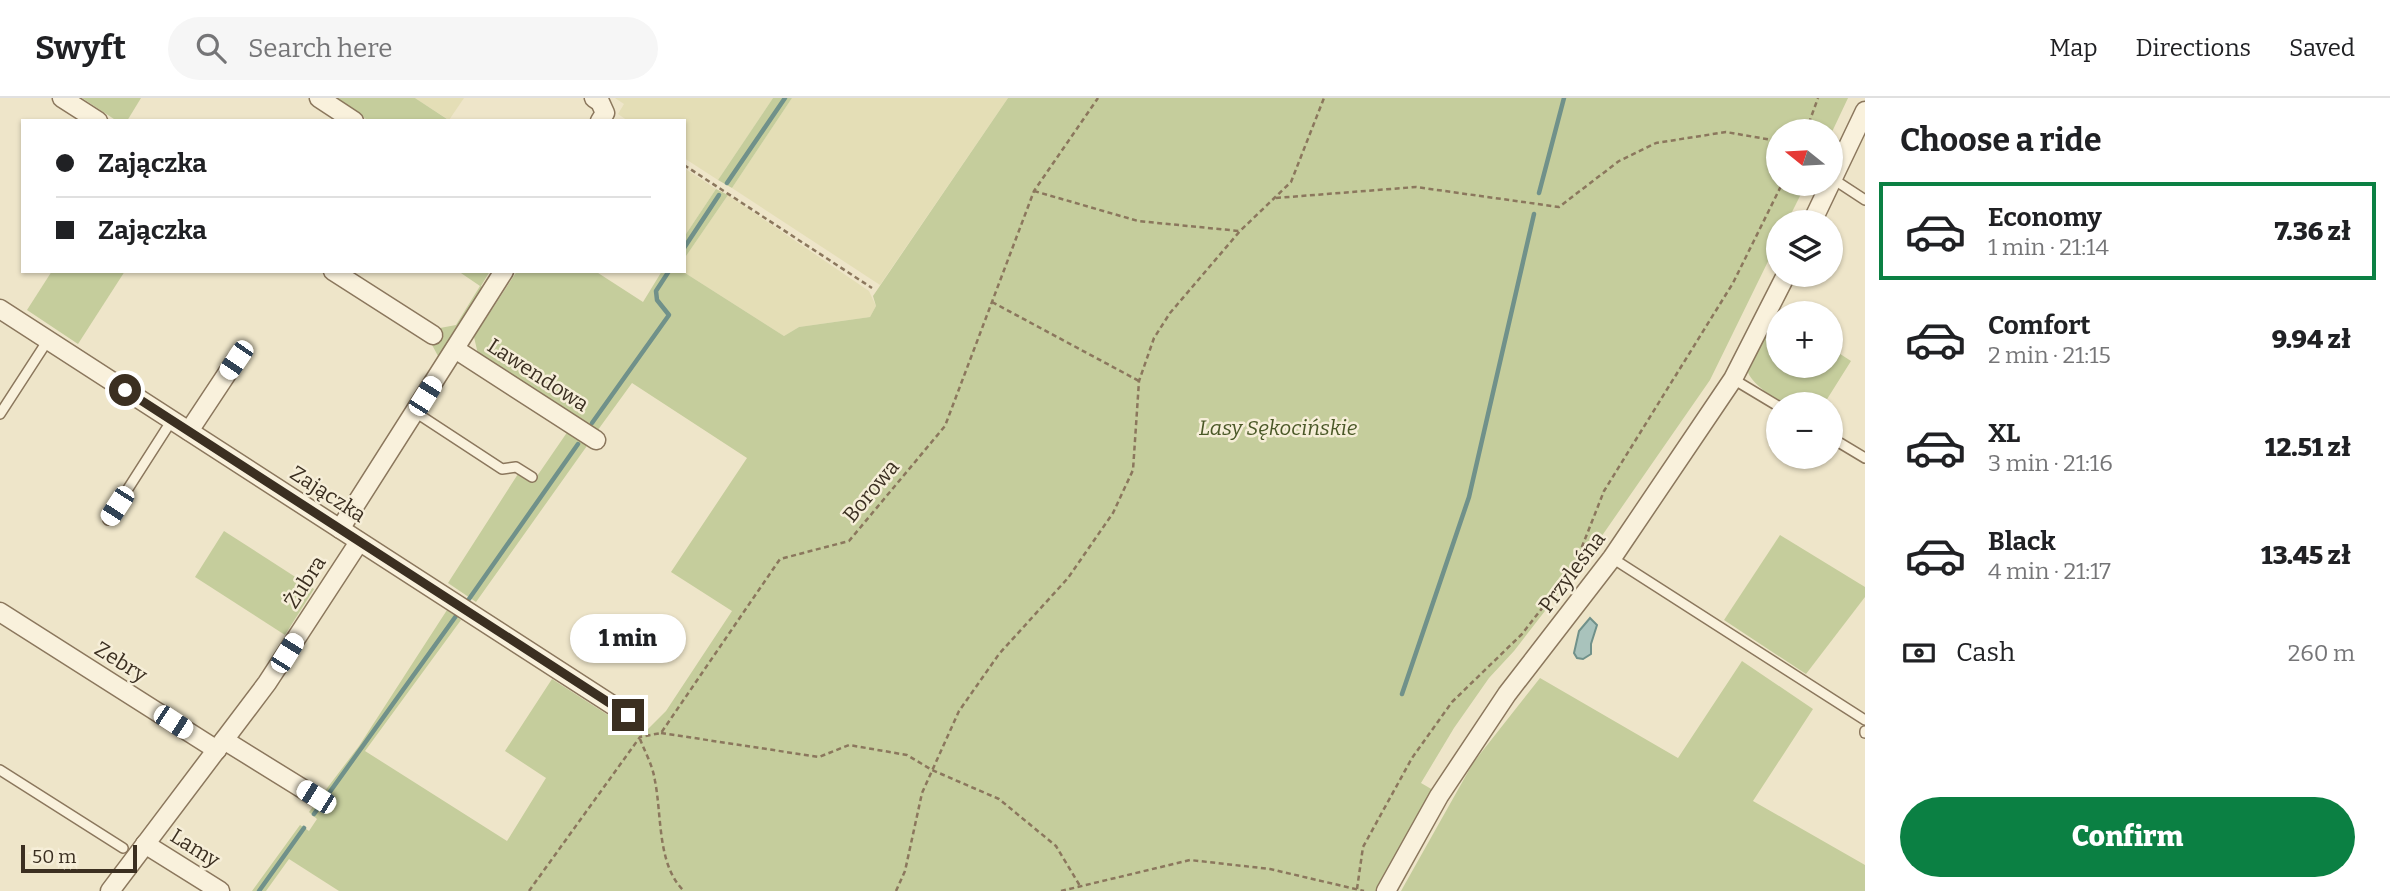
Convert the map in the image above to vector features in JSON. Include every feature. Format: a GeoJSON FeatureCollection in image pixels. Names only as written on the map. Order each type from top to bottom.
{"type":"FeatureCollection","features":[{"type":"Feature","properties":{"kind":"street"},"geometry":{"type":"LineString","coordinates":[[62,98],[95,119]]}},
{"type":"Feature","properties":{"kind":"street"},"geometry":{"type":"LineString","coordinates":[[319,98],[351,119]]}},
{"type":"Feature","properties":{"kind":"street"},"geometry":{"type":"LineString","coordinates":[[594,98],[600,102],[602,117]]}},
{"type":"Feature","properties":{"kind":"street"},"geometry":{"type":"LineString","coordinates":[[1843,158],[1865,111]]}},
{"type":"Feature","properties":{"kind":"street"},"geometry":{"type":"LineString","coordinates":[[336,273],[433,335]]}},
{"type":"Feature","properties":{"kind":"street"},"geometry":{"type":"LineString","coordinates":[[340,529],[503,273]]}},
{"type":"Feature","properties":{"kind":"street","name":"Przyleśna"},"geometry":{"type":"LineString","coordinates":[[1386,891],[1439,796],[1507,694],[1612,558],[1733,379],[1780,287]]}},
{"type":"Feature","properties":{"kind":"street","name":"Zajączka"},"geometry":{"type":"LineString","coordinates":[[0,309],[631,717]]}},
{"type":"Feature","properties":{"kind":"street","name":"Lawendowa"},"geometry":{"type":"LineString","coordinates":[[455,349],[596,440]]}},
{"type":"Feature","properties":{"kind":"street"},"geometry":{"type":"LineString","coordinates":[[189,431],[236,360]]}},
{"type":"Feature","properties":{"kind":"street","name":"Żubra"},"geometry":{"type":"LineString","coordinates":[[220,745],[267,683],[359,542]]}},
{"type":"Feature","properties":{"kind":"street","name":"Zebry"},"geometry":{"type":"LineString","coordinates":[[0,612],[220,745],[316,797]]}},
{"type":"Feature","properties":{"kind":"street"},"geometry":{"type":"LineString","coordinates":[[110,891],[220,745]]}},
{"type":"Feature","properties":{"kind":"street","name":"Lamy"},"geometry":{"type":"LineString","coordinates":[[145,844],[220,891]]}},
{"type":"Feature","properties":{"kind":"lane"},"geometry":{"type":"LineString","coordinates":[[1843,186],[1865,200]]}},
{"type":"Feature","properties":{"kind":"lane"},"geometry":{"type":"LineString","coordinates":[[0,414],[48,340]]}},
{"type":"Feature","properties":{"kind":"lane"},"geometry":{"type":"LineString","coordinates":[[1733,379],[1766,399]]}},
{"type":"Feature","properties":{"kind":"lane"},"geometry":{"type":"LineString","coordinates":[[415,412],[502,469],[516,467],[532,477]]}},
{"type":"Feature","properties":{"kind":"lane"},"geometry":{"type":"LineString","coordinates":[[108,520],[172,420]]}},
{"type":"Feature","properties":{"kind":"lane"},"geometry":{"type":"LineString","coordinates":[[1843,445],[1865,458]]}},
{"type":"Feature","properties":{"kind":"lane"},"geometry":{"type":"LineString","coordinates":[[1612,558],[1865,720]]}},
{"type":"Feature","properties":{"kind":"lane"},"geometry":{"type":"LineString","coordinates":[[0,770],[123,848]]}},
{"type":"Feature","properties":{"kind":"path","name":"Borowa"},"geometry":{"type":"LineString","coordinates":[[661,733],[780,559],[849,541],[945,426],[1034,191],[1098,98]]}},
{"type":"Feature","properties":{"kind":"path"},"geometry":{"type":"LineString","coordinates":[[896,891],[905,871],[922,793],[959,711],[999,654],[1068,578],[1113,513],[1133,470],[1139,381],[1154,338],[1170,313],[1240,231],[1291,181],[1324,98]]}},
{"type":"Feature","properties":{"kind":"path"},"geometry":{"type":"LineString","coordinates":[[1810,119],[1818,98]]}},
{"type":"Feature","properties":{"kind":"path"},"geometry":{"type":"LineString","coordinates":[[1274,199],[1416,187],[1559,207],[1619,161],[1656,143],[1726,132],[1766,139]]}},
{"type":"Feature","properties":{"kind":"path"},"geometry":{"type":"LineString","coordinates":[[686,166],[872,288]]}},
{"type":"Feature","properties":{"kind":"path"},"geometry":{"type":"LineString","coordinates":[[1034,191],[1138,222],[1240,231]]}},
{"type":"Feature","properties":{"kind":"path"},"geometry":{"type":"LineString","coordinates":[[1357,889],[1363,847],[1412,758],[1452,702],[1522,634],[1574,567],[1604,491],[1733,283],[1776,196]]}},
{"type":"Feature","properties":{"kind":"path"},"geometry":{"type":"LineString","coordinates":[[992,302],[1139,381]]}},
{"type":"Feature","properties":{"kind":"path"},"geometry":{"type":"LineString","coordinates":[[631,717],[655,778],[663,838],[673,881],[684,891]]}},
{"type":"Feature","properties":{"kind":"path"},"geometry":{"type":"LineString","coordinates":[[529,891],[640,737],[661,733],[819,757],[849,745],[907,755],[999,799],[1056,846],[1080,886]]}},
{"type":"Feature","properties":{"kind":"path"},"geometry":{"type":"LineString","coordinates":[[1060,891],[1189,860],[1270,869],[1364,891]]}},
{"type":"Feature","properties":{"kind":"shaded area"},"geometry":{"type":"Polygon","coordinates":[[[415,98],[464,98],[447,119],[415,98]]]}},
{"type":"Feature","properties":{"kind":"shaded area"},"geometry":{"type":"Polygon","coordinates":[[[615,98],[773,98],[718,180],[686,159],[686,119],[625,119],[618,114],[624,104],[615,98]]]}},
{"type":"Feature","properties":{"kind":"shaded area"},"geometry":{"type":"Polygon","coordinates":[[[792,98],[1008,98],[880,285],[732,188],[792,98]]]}},
{"type":"Feature","properties":{"kind":"shaded area"},"geometry":{"type":"Polygon","coordinates":[[[686,169],[716,189],[686,234],[686,169]]]}},
{"type":"Feature","properties":{"kind":"shaded area"},"geometry":{"type":"Polygon","coordinates":[[[728,195],[869,291],[876,306],[870,317],[799,327],[784,336],[685,273],[686,256],[728,195]]]}},
{"type":"Feature","properties":{"kind":"green space"},"geometry":{"type":"Polygon","coordinates":[[[82,98],[141,98],[128,119],[114,119],[82,98]]]}},
{"type":"Feature","properties":{"kind":"green space"},"geometry":{"type":"Polygon","coordinates":[[[334,98],[415,98],[447,119],[366,119],[334,98]]]}},
{"type":"Feature","properties":{"kind":"green space"},"geometry":{"type":"Polygon","coordinates":[[[773,98],[792,98],[732,188],[718,180],[773,98]]]}},
{"type":"Feature","properties":{"kind":"green space","name":"Lasy Sękocińskie"},"geometry":{"type":"Polygon","coordinates":[[[1008,98],[1848,98],[1838,119],[1766,119],[1766,196],[1800,196],[1793,210],[1766,210],[1766,266],[1710,380],[1590,553],[1514,651],[1489,678],[1454,728],[1421,783],[1433,790],[1378,891],[339,891],[289,859],[266,891],[252,891],[300,825],[309,831],[317,819],[309,812],[359,746],[447,610],[461,620],[365,751],[507,841],[546,778],[505,751],[552,679],[625,726],[646,731],[666,711],[732,611],[671,572],[747,458],[632,383],[595,434],[478,354],[474,337],[516,273],[598,273],[643,302],[661,273],[685,273],[784,336],[799,327],[870,317],[876,306],[873,296],[1008,98]]]}},
{"type":"Feature","properties":{"kind":"green space"},"geometry":{"type":"Polygon","coordinates":[[[716,189],[728,195],[686,256],[686,234],[716,189]]]}},
{"type":"Feature","properties":{"kind":"green space"},"geometry":{"type":"Polygon","coordinates":[[[51,273],[124,273],[78,344],[27,310],[51,273]]]}},
{"type":"Feature","properties":{"kind":"green space"},"geometry":{"type":"Polygon","coordinates":[[[461,273],[489,273],[481,286],[486,289],[443,359],[438,356],[431,343],[440,328],[456,325],[480,286],[461,273]]]}},
{"type":"Feature","properties":{"kind":"green space"},"geometry":{"type":"Polygon","coordinates":[[[1766,335],[1766,378],[1840,378],[1832,392],[1766,392],[1748,372],[1766,335]]]}},
{"type":"Feature","properties":{"kind":"green space"},"geometry":{"type":"Polygon","coordinates":[[[1843,356],[1851,361],[1843,374],[1843,356]]]}},
{"type":"Feature","properties":{"kind":"green space"},"geometry":{"type":"Polygon","coordinates":[[[568,431],[589,443],[476,602],[448,583],[518,474],[533,482],[568,431]]]}},
{"type":"Feature","properties":{"kind":"green space"},"geometry":{"type":"Polygon","coordinates":[[[224,531],[314,589],[285,635],[195,577],[224,531]]]}},
{"type":"Feature","properties":{"kind":"green space"},"geometry":{"type":"Polygon","coordinates":[[[1780,535],[1865,587],[1865,597],[1806,674],[1724,620],[1780,535]]]}},
{"type":"Feature","properties":{"kind":"green space"},"geometry":{"type":"Polygon","coordinates":[[[1742,661],[1813,709],[1753,801],[1865,865],[1865,891],[1401,891],[1473,763],[1540,678],[1678,758],[1742,661]]]}},
{"type":"Feature","properties":{"kind":"water"},"geometry":{"type":"Polygon","coordinates":[[[1590,618],[1597,625],[1591,654],[1583,659],[1577,658],[1574,653],[1579,631],[1590,618]]]}},
{"type":"Feature","properties":{"kind":"waterway"},"geometry":{"type":"LineString","coordinates":[[727,183],[785,98]]}},
{"type":"Feature","properties":{"kind":"waterway"},"geometry":{"type":"LineString","coordinates":[[1539,193],[1564,98]]}},
{"type":"Feature","properties":{"kind":"waterway"},"geometry":{"type":"LineString","coordinates":[[686,245],[719,195]]}},
{"type":"Feature","properties":{"kind":"waterway"},"geometry":{"type":"LineString","coordinates":[[1402,694],[1469,497],[1534,214]]}},
{"type":"Feature","properties":{"kind":"waterway"},"geometry":{"type":"LineString","coordinates":[[592,423],[669,315],[657,300],[656,291],[668,273]]}},
{"type":"Feature","properties":{"kind":"waterway"},"geometry":{"type":"LineString","coordinates":[[469,599],[578,444]]}},
{"type":"Feature","properties":{"kind":"waterway"},"geometry":{"type":"LineString","coordinates":[[314,814],[456,616]]}},
{"type":"Feature","properties":{"kind":"waterway"},"geometry":{"type":"LineString","coordinates":[[259,891],[304,828]]}},
{"type":"Feature","properties":{"kind":"route"},"geometry":{"type":"LineString","coordinates":[[125,390],[628,715]]}}]}
